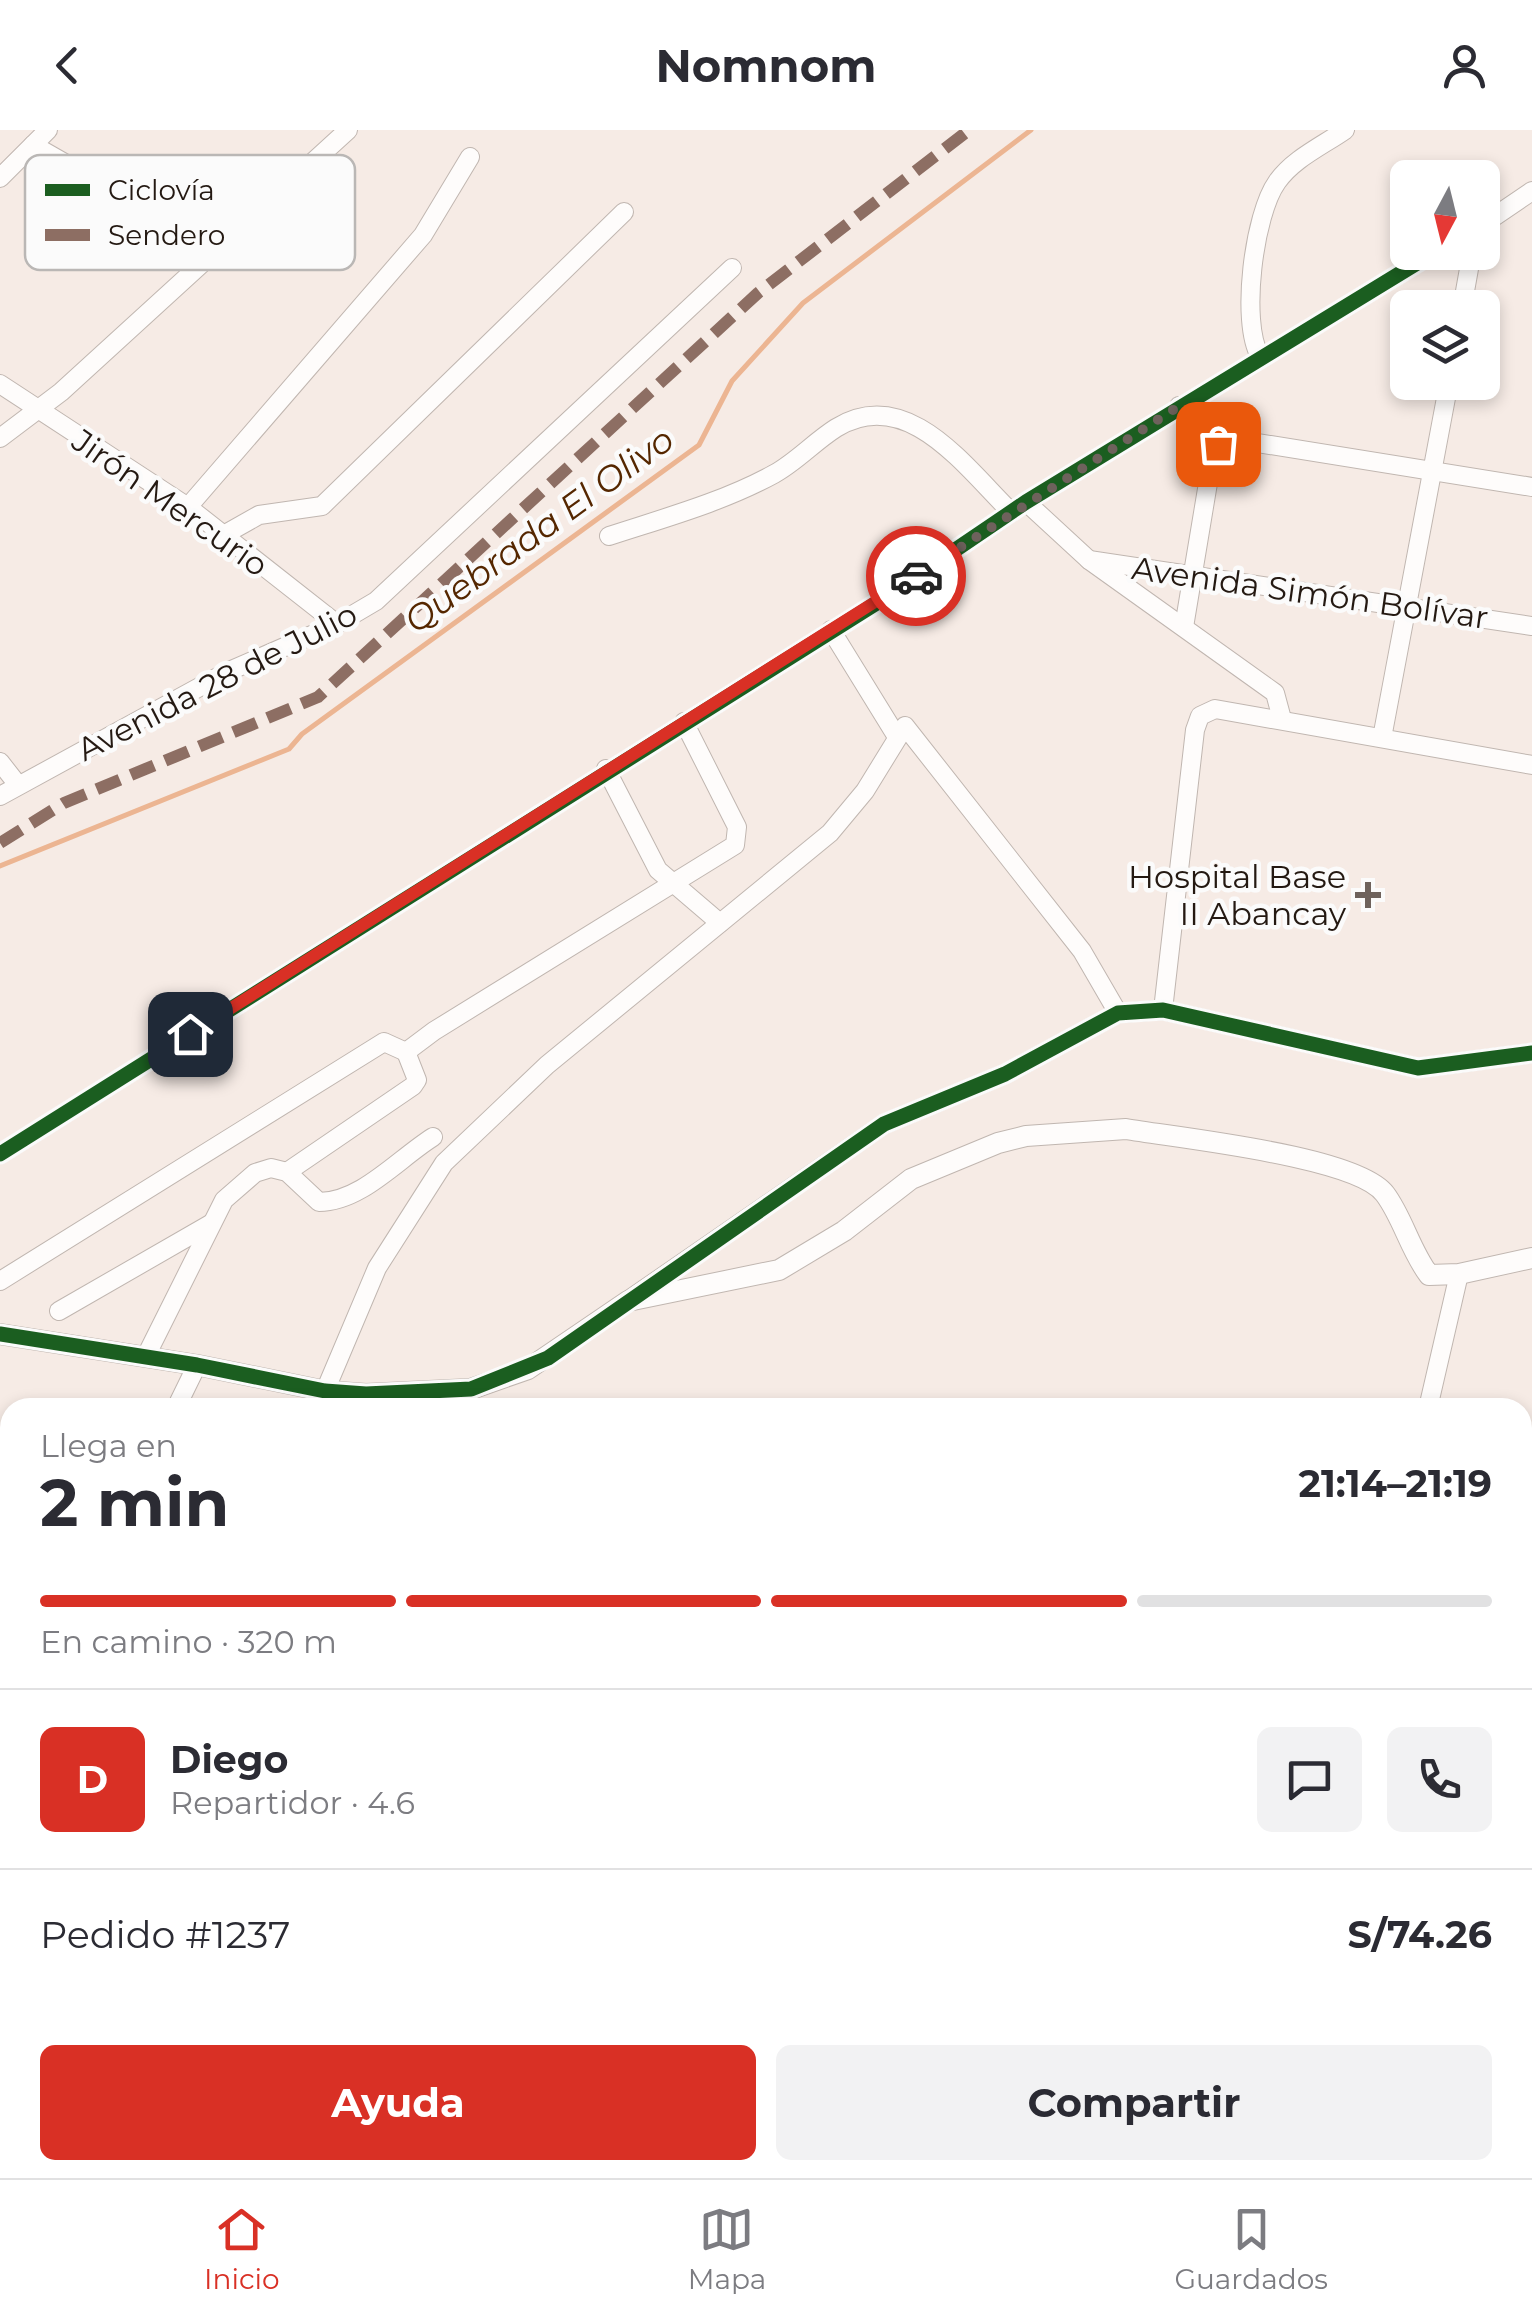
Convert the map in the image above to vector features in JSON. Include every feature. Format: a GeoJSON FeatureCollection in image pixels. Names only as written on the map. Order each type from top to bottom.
{"type":"FeatureCollection","features":[{"type":"Feature","properties":{"kind":"street"},"geometry":{"type":"LineString","coordinates":[[0,178],[48,130]]}},
{"type":"Feature","properties":{"kind":"street"},"geometry":{"type":"LineString","coordinates":[[320,155],[348,130]]}},
{"type":"Feature","properties":{"kind":"street"},"geometry":{"type":"LineString","coordinates":[[1260,356],[1253,344],[1251,319],[1257,240],[1267,198],[1301,159],[1345,130]]}},
{"type":"Feature","properties":{"kind":"street"},"geometry":{"type":"LineString","coordinates":[[33,145],[50,155]]}},
{"type":"Feature","properties":{"kind":"street"},"geometry":{"type":"LineString","coordinates":[[188,507],[423,235],[470,157]]}},
{"type":"Feature","properties":{"kind":"street"},"geometry":{"type":"LineString","coordinates":[[1500,213],[1532,192]]}},
{"type":"Feature","properties":{"kind":"street"},"geometry":{"type":"LineString","coordinates":[[220,537],[259,516],[322,506],[624,212]]}},
{"type":"Feature","properties":{"kind":"street","name":"Avenida 28 de Julio"},"geometry":{"type":"LineString","coordinates":[[0,796],[227,672],[338,624],[391,590],[732,268]]}},
{"type":"Feature","properties":{"kind":"street"},"geometry":{"type":"LineString","coordinates":[[0,438],[37,410],[194,270]]}},
{"type":"Feature","properties":{"kind":"street"},"geometry":{"type":"LineString","coordinates":[[0,1154],[831,630],[1018,507],[1405,270]]}},
{"type":"Feature","properties":{"kind":"street","name":"Jirón Mercurio"},"geometry":{"type":"LineString","coordinates":[[0,384],[188,507],[220,537],[338,624]]}},
{"type":"Feature","properties":{"kind":"street"},"geometry":{"type":"LineString","coordinates":[[1382,738],[1445,400]]}},
{"type":"Feature","properties":{"kind":"street"},"geometry":{"type":"LineString","coordinates":[[1179,406],[1202,436],[1218,444],[1233,439],[1532,487]]}},
{"type":"Feature","properties":{"kind":"street"},"geometry":{"type":"LineString","coordinates":[[609,536],[686,511],[775,474],[837,427],[862,417],[889,414],[924,427],[1018,507],[1275,693],[1282,719]]}},
{"type":"Feature","properties":{"kind":"street"},"geometry":{"type":"LineString","coordinates":[[1184,627],[1218,444]]}},
{"type":"Feature","properties":{"kind":"street","name":"Avenida Simón Bolívar"},"geometry":{"type":"LineString","coordinates":[[1089,560],[1532,626]]}},
{"type":"Feature","properties":{"kind":"street"},"geometry":{"type":"LineString","coordinates":[[831,630],[898,737]]}},
{"type":"Feature","properties":{"kind":"street"},"geometry":{"type":"LineString","coordinates":[[1163,1010],[1195,730],[1200,716],[1215,708],[1532,765]]}},
{"type":"Feature","properties":{"kind":"street"},"geometry":{"type":"LineString","coordinates":[[406,1052],[735,845],[738,834],[684,722]]}},
{"type":"Feature","properties":{"kind":"street"},"geometry":{"type":"LineString","coordinates":[[325,1391],[377,1268],[444,1162],[547,1065],[830,833],[865,791],[905,726],[1082,951],[1118,1013]]}},
{"type":"Feature","properties":{"kind":"street"},"geometry":{"type":"LineString","coordinates":[[0,762],[18,784]]}},
{"type":"Feature","properties":{"kind":"street"},"geometry":{"type":"LineString","coordinates":[[606,770],[658,870],[720,923]]}},
{"type":"Feature","properties":{"kind":"street"},"geometry":{"type":"LineString","coordinates":[[0,1334],[197,1364],[325,1391],[386,1394],[471,1389],[528,1370],[884,1124],[1006,1074],[1118,1013],[1163,1010],[1418,1068],[1532,1053]]}},
{"type":"Feature","properties":{"kind":"street"},"geometry":{"type":"LineString","coordinates":[[0,1281],[384,1042],[406,1052],[415,1084],[287,1172]]}},
{"type":"Feature","properties":{"kind":"street"},"geometry":{"type":"LineString","coordinates":[[628,1301],[779,1270],[844,1232],[911,1179],[998,1143],[1097,1128],[1126,1129],[1338,1166],[1385,1193],[1412,1253],[1429,1274],[1459,1274],[1532,1258]]}},
{"type":"Feature","properties":{"kind":"street"},"geometry":{"type":"LineString","coordinates":[[146,1356],[224,1200],[255,1173],[271,1168],[287,1172],[318,1202],[334,1202],[353,1196],[434,1137]]}},
{"type":"Feature","properties":{"kind":"street"},"geometry":{"type":"LineString","coordinates":[[60,1311],[213,1223]]}},
{"type":"Feature","properties":{"kind":"street"},"geometry":{"type":"LineString","coordinates":[[1430,1398],[1459,1274]]}},
{"type":"Feature","properties":{"kind":"street"},"geometry":{"type":"LineString","coordinates":[[181,1398],[197,1364]]}},
{"type":"Feature","properties":{"kind":"waterway","name":"Quebrada El Olivo"},"geometry":{"type":"LineString","coordinates":[[0,866],[289,749],[302,734],[699,445],[732,381],[803,303],[1031,130]]}},
{"type":"Feature","properties":{"kind":"marked path"},"geometry":{"type":"LineString","coordinates":[[0,843],[64,803],[318,697],[758,293],[969,130]]}},
{"type":"Feature","properties":{"kind":"cycle path"},"geometry":{"type":"LineString","coordinates":[[0,1154],[880,601],[1026,502],[1406,270]]}},
{"type":"Feature","properties":{"kind":"cycle path"},"geometry":{"type":"LineString","coordinates":[[0,1334],[197,1365],[325,1391],[366,1394],[471,1389],[548,1358],[884,1124],[1005,1074],[1118,1013],[1163,1010],[1418,1068],[1532,1053]]}},
{"type":"Feature","properties":{"kind":"way so far"},"geometry":{"type":"LineString","coordinates":[[916,576],[1179,406],[1202,436],[1218,444]]}},
{"type":"Feature","properties":{"kind":"place","name":"Hospital Base II Abancay"},"geometry":{"type":"Point","coordinates":[1368,895]}},
{"type":"Feature","properties":{"kind":"route"},"geometry":{"type":"LineString","coordinates":[[190,1034],[916,576]]}}]}
